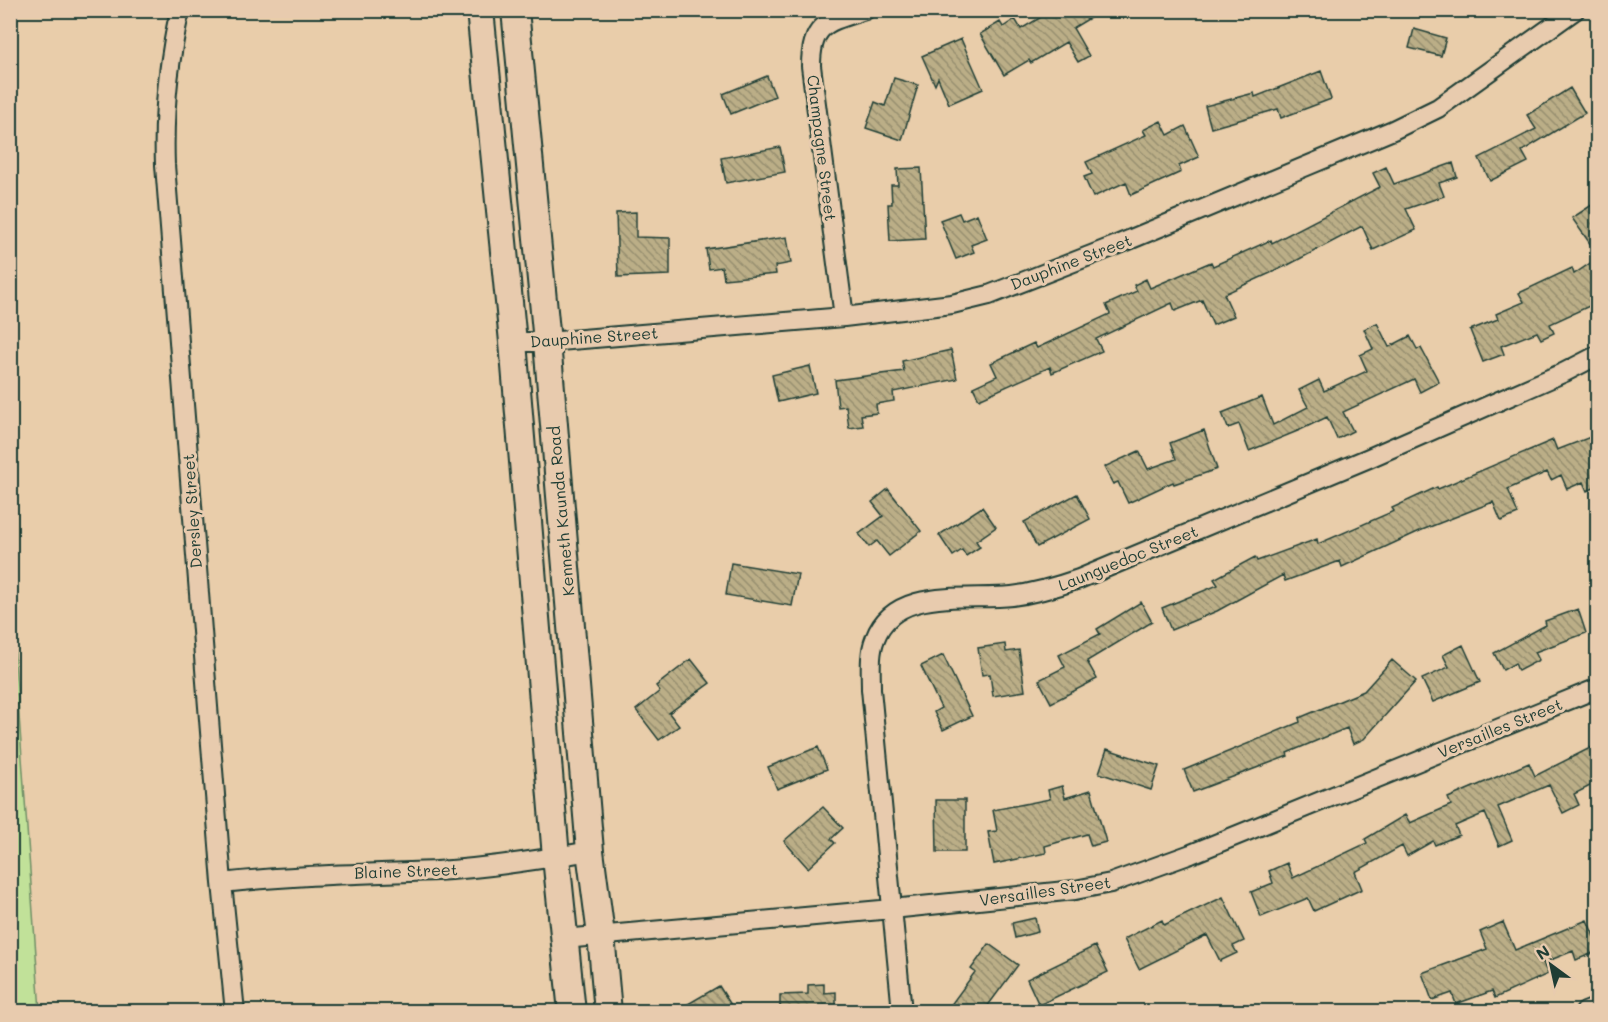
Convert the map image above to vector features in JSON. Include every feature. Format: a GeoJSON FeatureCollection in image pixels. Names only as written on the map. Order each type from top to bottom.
{"type":"FeatureCollection","features":[{"type":"Feature","properties":{"kind":"main road","name":"Kenneth Kaunda Road"},"geometry":{"type":"LineString","coordinates":[[480,10],[513,342],[556,857],[572,1011]]}},
{"type":"Feature","properties":{"kind":"main road","name":"Kenneth Kaunda Road"},"geometry":{"type":"LineString","coordinates":[[515,10],[547,342],[590,851],[608,1011]]}},
{"type":"Feature","properties":{"kind":"street","name":"Dersley Street"},"geometry":{"type":"LineString","coordinates":[[180,10],[166,83],[165,165],[222,883],[235,1011]]}},
{"type":"Feature","properties":{"kind":"street","name":"Champagne Street"},"geometry":{"type":"LineString","coordinates":[[844,317],[811,66],[811,49],[815,36],[825,26],[836,19],[865,10]]}},
{"type":"Feature","properties":{"kind":"street","name":"Dauphine Street"},"geometry":{"type":"LineString","coordinates":[[513,342],[547,342],[844,317],[952,304],[989,294],[1112,247],[1394,130],[1438,108],[1575,10]]}},
{"type":"Feature","properties":{"kind":"street","name":"Launguedoc Street"},"geometry":{"type":"LineString","coordinates":[[902,1011],[871,689],[871,657],[875,639],[879,629],[894,612],[914,602],[1043,592],[1079,579],[1369,458],[1565,372],[1598,355]]}},
{"type":"Feature","properties":{"kind":"street","name":"Versailles Street"},"geometry":{"type":"LineString","coordinates":[[564,939],[892,909],[1075,890],[1111,883],[1202,849],[1598,687]]}},
{"type":"Feature","properties":{"kind":"street","name":"Blaine Street"},"geometry":{"type":"LineString","coordinates":[[222,883],[320,875],[438,871],[590,851]]}},
{"type":"Feature","properties":{"kind":"street"},"geometry":{"type":"LineString","coordinates":[[1585,1011],[1598,1007]]}},
{"type":"Feature","properties":{"kind":"green space"},"geometry":{"type":"Polygon","coordinates":[[[11,603],[40,1011],[11,1011],[11,603]]]}},
{"type":"Feature","properties":{"kind":"building"},"geometry":{"type":"Polygon","coordinates":[[[1053,10],[1103,10],[1073,28],[1089,56],[1078,62],[1066,42],[1031,63],[1029,60],[1004,75],[980,34],[1000,22],[1003,27],[1015,19],[1021,29],[1053,10]]]}},
{"type":"Feature","properties":{"kind":"building"},"geometry":{"type":"Polygon","coordinates":[[[1414,29],[1446,38],[1441,56],[1409,48],[1414,29]]]}},
{"type":"Feature","properties":{"kind":"building"},"geometry":{"type":"Polygon","coordinates":[[[961,39],[983,89],[949,104],[938,78],[935,85],[922,56],[961,39]]]}},
{"type":"Feature","properties":{"kind":"building"},"geometry":{"type":"Polygon","coordinates":[[[1321,71],[1331,99],[1281,118],[1278,109],[1211,128],[1205,106],[1254,93],[1255,97],[1321,71]]]}},
{"type":"Feature","properties":{"kind":"building"},"geometry":{"type":"Polygon","coordinates":[[[767,76],[775,96],[731,114],[723,94],[767,76]]]}},
{"type":"Feature","properties":{"kind":"building"},"geometry":{"type":"Polygon","coordinates":[[[894,78],[918,85],[902,140],[866,128],[875,102],[885,106],[894,78]]]}},
{"type":"Feature","properties":{"kind":"building"},"geometry":{"type":"Polygon","coordinates":[[[1570,88],[1585,113],[1522,151],[1528,162],[1490,181],[1479,158],[1536,129],[1527,115],[1570,88]]]}},
{"type":"Feature","properties":{"kind":"building"},"geometry":{"type":"Polygon","coordinates":[[[1161,121],[1168,135],[1185,126],[1199,157],[1179,166],[1181,172],[1131,195],[1126,182],[1093,197],[1084,177],[1092,174],[1086,162],[1146,135],[1143,130],[1161,121]]]}},
{"type":"Feature","properties":{"kind":"building"},"geometry":{"type":"Polygon","coordinates":[[[780,147],[785,172],[726,183],[721,158],[780,147]]]}},
{"type":"Feature","properties":{"kind":"building"},"geometry":{"type":"Polygon","coordinates":[[[1453,163],[1457,177],[1439,183],[1444,196],[1406,209],[1416,230],[1373,250],[1362,226],[1288,265],[1224,294],[1234,316],[1213,325],[1202,300],[1175,311],[1172,303],[1096,339],[1102,351],[1052,373],[1050,367],[979,399],[973,387],[997,376],[991,363],[1034,343],[1037,348],[1110,314],[1106,305],[1137,291],[1134,285],[1146,279],[1150,288],[1211,262],[1213,266],[1271,240],[1272,243],[1380,187],[1373,173],[1386,167],[1394,184],[1453,163]]]}},
{"type":"Feature","properties":{"kind":"building"},"geometry":{"type":"Polygon","coordinates":[[[921,168],[925,239],[890,241],[888,204],[892,204],[891,185],[898,185],[897,169],[921,168]]]}},
{"type":"Feature","properties":{"kind":"building"},"geometry":{"type":"Polygon","coordinates":[[[1598,201],[1598,255],[1572,218],[1598,201]]]}},
{"type":"Feature","properties":{"kind":"building"},"geometry":{"type":"Polygon","coordinates":[[[636,212],[636,237],[670,238],[670,275],[618,277],[616,213],[636,212]]]}},
{"type":"Feature","properties":{"kind":"building"},"geometry":{"type":"Polygon","coordinates":[[[959,213],[962,220],[977,214],[987,239],[971,245],[974,252],[956,259],[940,220],[959,213]]]}},
{"type":"Feature","properties":{"kind":"building"},"geometry":{"type":"Polygon","coordinates":[[[787,237],[791,263],[775,266],[776,274],[724,279],[722,267],[709,269],[706,249],[787,237]]]}},
{"type":"Feature","properties":{"kind":"building"},"geometry":{"type":"Polygon","coordinates":[[[1598,258],[1598,302],[1550,324],[1554,333],[1541,339],[1537,332],[1501,346],[1504,354],[1483,362],[1470,330],[1498,319],[1496,314],[1524,302],[1519,293],[1572,268],[1574,274],[1598,258]]]}},
{"type":"Feature","properties":{"kind":"building"},"geometry":{"type":"Polygon","coordinates":[[[1377,323],[1389,347],[1410,336],[1417,349],[1421,348],[1439,382],[1420,392],[1414,379],[1343,412],[1353,431],[1337,439],[1327,417],[1249,451],[1239,424],[1228,428],[1222,413],[1262,397],[1273,425],[1308,407],[1299,390],[1319,380],[1324,391],[1367,371],[1360,355],[1373,349],[1364,329],[1377,323]]]}},
{"type":"Feature","properties":{"kind":"building"},"geometry":{"type":"Polygon","coordinates":[[[951,350],[957,379],[893,392],[894,401],[876,404],[877,413],[861,415],[863,426],[849,428],[846,406],[838,407],[835,380],[904,371],[902,361],[951,350]]]}},
{"type":"Feature","properties":{"kind":"building"},"geometry":{"type":"Polygon","coordinates":[[[810,366],[816,393],[778,402],[772,375],[810,366]]]}},
{"type":"Feature","properties":{"kind":"building"},"geometry":{"type":"Polygon","coordinates":[[[1204,430],[1217,469],[1174,484],[1173,482],[1128,503],[1118,482],[1113,484],[1104,467],[1139,451],[1148,469],[1176,459],[1170,443],[1204,430]]]}},
{"type":"Feature","properties":{"kind":"building"},"geometry":{"type":"Polygon","coordinates":[[[1598,434],[1598,486],[1587,491],[1583,482],[1567,489],[1561,475],[1551,480],[1547,472],[1508,489],[1518,514],[1501,521],[1493,502],[1422,530],[1342,567],[1340,561],[1285,581],[1283,575],[1217,611],[1171,630],[1162,608],[1218,585],[1214,579],[1255,557],[1257,561],[1317,539],[1318,544],[1394,511],[1392,508],[1437,487],[1438,489],[1553,440],[1557,450],[1598,434]]]}},
{"type":"Feature","properties":{"kind":"building"},"geometry":{"type":"Polygon","coordinates":[[[888,489],[921,531],[889,556],[877,541],[869,547],[859,534],[883,516],[872,502],[888,489]]]}},
{"type":"Feature","properties":{"kind":"building"},"geometry":{"type":"Polygon","coordinates":[[[1077,494],[1090,519],[1037,547],[1024,522],[1077,494]]]}},
{"type":"Feature","properties":{"kind":"building"},"geometry":{"type":"Polygon","coordinates":[[[982,507],[996,527],[976,541],[980,547],[966,556],[962,550],[953,556],[939,535],[982,507]]]}},
{"type":"Feature","properties":{"kind":"building"},"geometry":{"type":"Polygon","coordinates":[[[731,563],[798,574],[792,606],[726,595],[731,563]]]}},
{"type":"Feature","properties":{"kind":"building"},"geometry":{"type":"Polygon","coordinates":[[[1141,602],[1152,622],[1087,661],[1097,679],[1051,703],[1039,680],[1065,667],[1059,655],[1100,634],[1097,629],[1141,602]]]}},
{"type":"Feature","properties":{"kind":"building"},"geometry":{"type":"Polygon","coordinates":[[[1578,609],[1586,633],[1535,652],[1539,660],[1518,671],[1515,663],[1503,670],[1494,653],[1546,625],[1545,621],[1578,609]]]}},
{"type":"Feature","properties":{"kind":"building"},"geometry":{"type":"Polygon","coordinates":[[[1005,644],[1006,652],[1019,650],[1025,691],[993,696],[990,674],[982,675],[978,648],[1005,644]]]}},
{"type":"Feature","properties":{"kind":"building"},"geometry":{"type":"Polygon","coordinates":[[[1463,645],[1480,682],[1433,702],[1422,679],[1449,667],[1443,655],[1463,645]]]}},
{"type":"Feature","properties":{"kind":"building"},"geometry":{"type":"Polygon","coordinates":[[[943,655],[972,716],[943,730],[934,712],[941,708],[921,666],[943,655]]]}},
{"type":"Feature","properties":{"kind":"building"},"geometry":{"type":"Polygon","coordinates":[[[691,659],[710,683],[669,713],[679,726],[659,740],[636,710],[660,691],[656,686],[691,659]]]}},
{"type":"Feature","properties":{"kind":"building"},"geometry":{"type":"Polygon","coordinates":[[[1392,660],[1416,681],[1364,739],[1353,744],[1347,728],[1287,753],[1288,756],[1193,792],[1184,770],[1300,722],[1299,718],[1364,691],[1392,660]]]}},
{"type":"Feature","properties":{"kind":"building"},"geometry":{"type":"Polygon","coordinates":[[[818,747],[827,769],[777,789],[768,767],[818,747]]]}},
{"type":"Feature","properties":{"kind":"building"},"geometry":{"type":"Polygon","coordinates":[[[1592,747],[1598,758],[1598,782],[1574,794],[1579,805],[1563,813],[1549,785],[1498,807],[1512,840],[1499,846],[1485,813],[1455,826],[1459,835],[1435,845],[1433,841],[1407,856],[1402,846],[1355,872],[1362,889],[1314,911],[1308,898],[1261,917],[1251,892],[1273,883],[1269,871],[1287,863],[1293,878],[1367,843],[1365,839],[1405,815],[1410,823],[1451,805],[1448,798],[1529,763],[1535,776],[1592,747]]]}},
{"type":"Feature","properties":{"kind":"building"},"geometry":{"type":"Polygon","coordinates":[[[1107,749],[1159,766],[1151,790],[1099,773],[1107,749]]]}},
{"type":"Feature","properties":{"kind":"building"},"geometry":{"type":"Polygon","coordinates":[[[1062,786],[1065,798],[1091,790],[1106,842],[1091,846],[1087,834],[1045,846],[1046,853],[994,864],[988,832],[997,831],[993,810],[1050,799],[1048,790],[1062,786]]]}},
{"type":"Feature","properties":{"kind":"building"},"geometry":{"type":"Polygon","coordinates":[[[936,800],[965,800],[965,852],[937,852],[936,800]]]}},
{"type":"Feature","properties":{"kind":"building"},"geometry":{"type":"Polygon","coordinates":[[[823,807],[843,828],[831,839],[835,843],[808,868],[784,841],[823,807]]]}},
{"type":"Feature","properties":{"kind":"building"},"geometry":{"type":"Polygon","coordinates":[[[1223,897],[1244,941],[1233,946],[1237,953],[1220,961],[1207,935],[1139,969],[1124,939],[1162,920],[1164,925],[1223,897]]]}},
{"type":"Feature","properties":{"kind":"building"},"geometry":{"type":"Polygon","coordinates":[[[1035,918],[1038,932],[1015,938],[1012,923],[1035,918]]]}},
{"type":"Feature","properties":{"kind":"building"},"geometry":{"type":"Polygon","coordinates":[[[1587,920],[1598,945],[1598,951],[1576,960],[1573,951],[1543,963],[1548,974],[1495,998],[1492,991],[1456,1004],[1452,993],[1432,1000],[1422,973],[1487,949],[1480,932],[1503,922],[1515,950],[1587,920]]]}},
{"type":"Feature","properties":{"kind":"building"},"geometry":{"type":"Polygon","coordinates":[[[989,944],[1018,965],[984,1011],[957,1011],[950,1006],[975,972],[971,969],[989,944]]]}},
{"type":"Feature","properties":{"kind":"building"},"geometry":{"type":"Polygon","coordinates":[[[1095,946],[1108,972],[1039,1005],[1027,979],[1095,946]]]}},
{"type":"Feature","properties":{"kind":"building"},"geometry":{"type":"Polygon","coordinates":[[[824,984],[824,993],[836,992],[836,1011],[780,1011],[780,995],[808,994],[808,985],[824,984]]]}},
{"type":"Feature","properties":{"kind":"building"},"geometry":{"type":"Polygon","coordinates":[[[719,986],[731,1005],[720,1011],[676,1011],[719,986]]]}}]}
